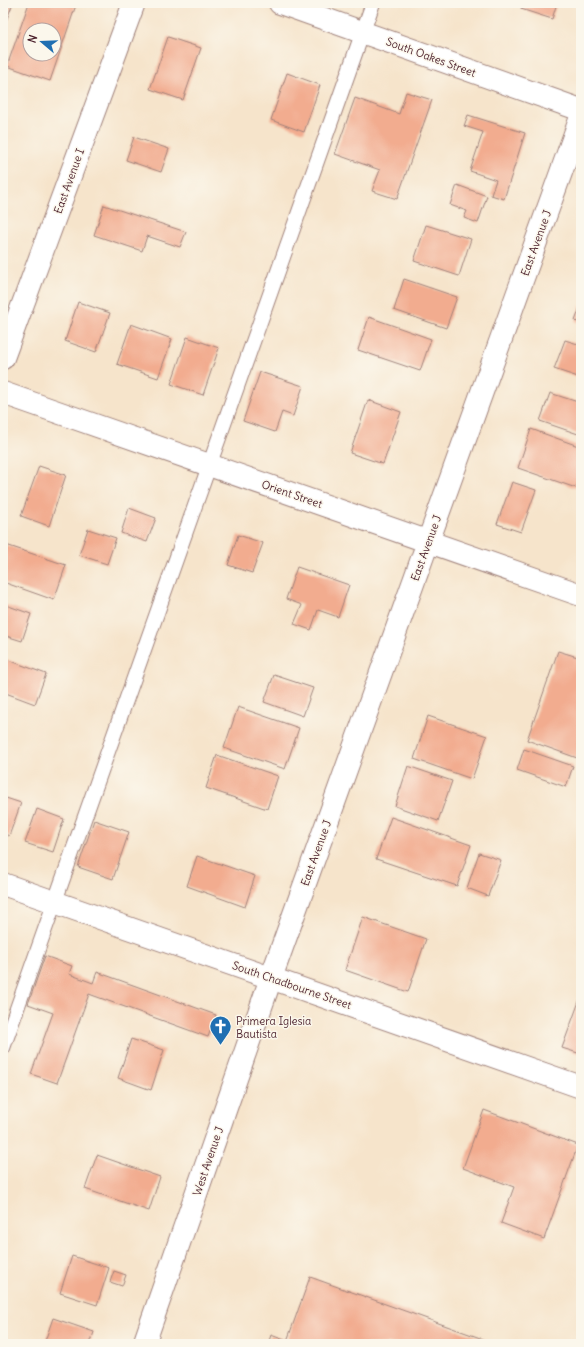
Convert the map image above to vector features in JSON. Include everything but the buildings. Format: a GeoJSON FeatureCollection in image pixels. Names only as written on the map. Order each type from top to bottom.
{"type":"FeatureCollection","features":[{"type":"Feature","properties":{"kind":"street","name":"East Avenue I"},"geometry":{"type":"LineString","coordinates":[[3,358],[134,3]]}},
{"type":"Feature","properties":{"kind":"street","name":"South Oakes Street"},"geometry":{"type":"LineString","coordinates":[[280,3],[581,110]]}},
{"type":"Feature","properties":{"kind":"street","name":"East Avenue J"},"geometry":{"type":"LineString","coordinates":[[271,978],[581,117]]}},
{"type":"Feature","properties":{"kind":"street","name":"Orient Street"},"geometry":{"type":"LineString","coordinates":[[3,393],[581,595]]}},
{"type":"Feature","properties":{"kind":"street","name":"South Chadbourne Street"},"geometry":{"type":"LineString","coordinates":[[3,884],[581,1087]]}},
{"type":"Feature","properties":{"kind":"street","name":"West Avenue J"},"geometry":{"type":"LineString","coordinates":[[144,1344],[271,978]]}},
{"type":"Feature","properties":{"kind":"lane"},"geometry":{"type":"LineString","coordinates":[[3,1048],[209,464],[374,3]]}},
{"type":"Feature","properties":{"kind":"place","name":"Primera Iglesia Bautista"},"geometry":{"type":"Point","coordinates":[221,1046]}}]}
